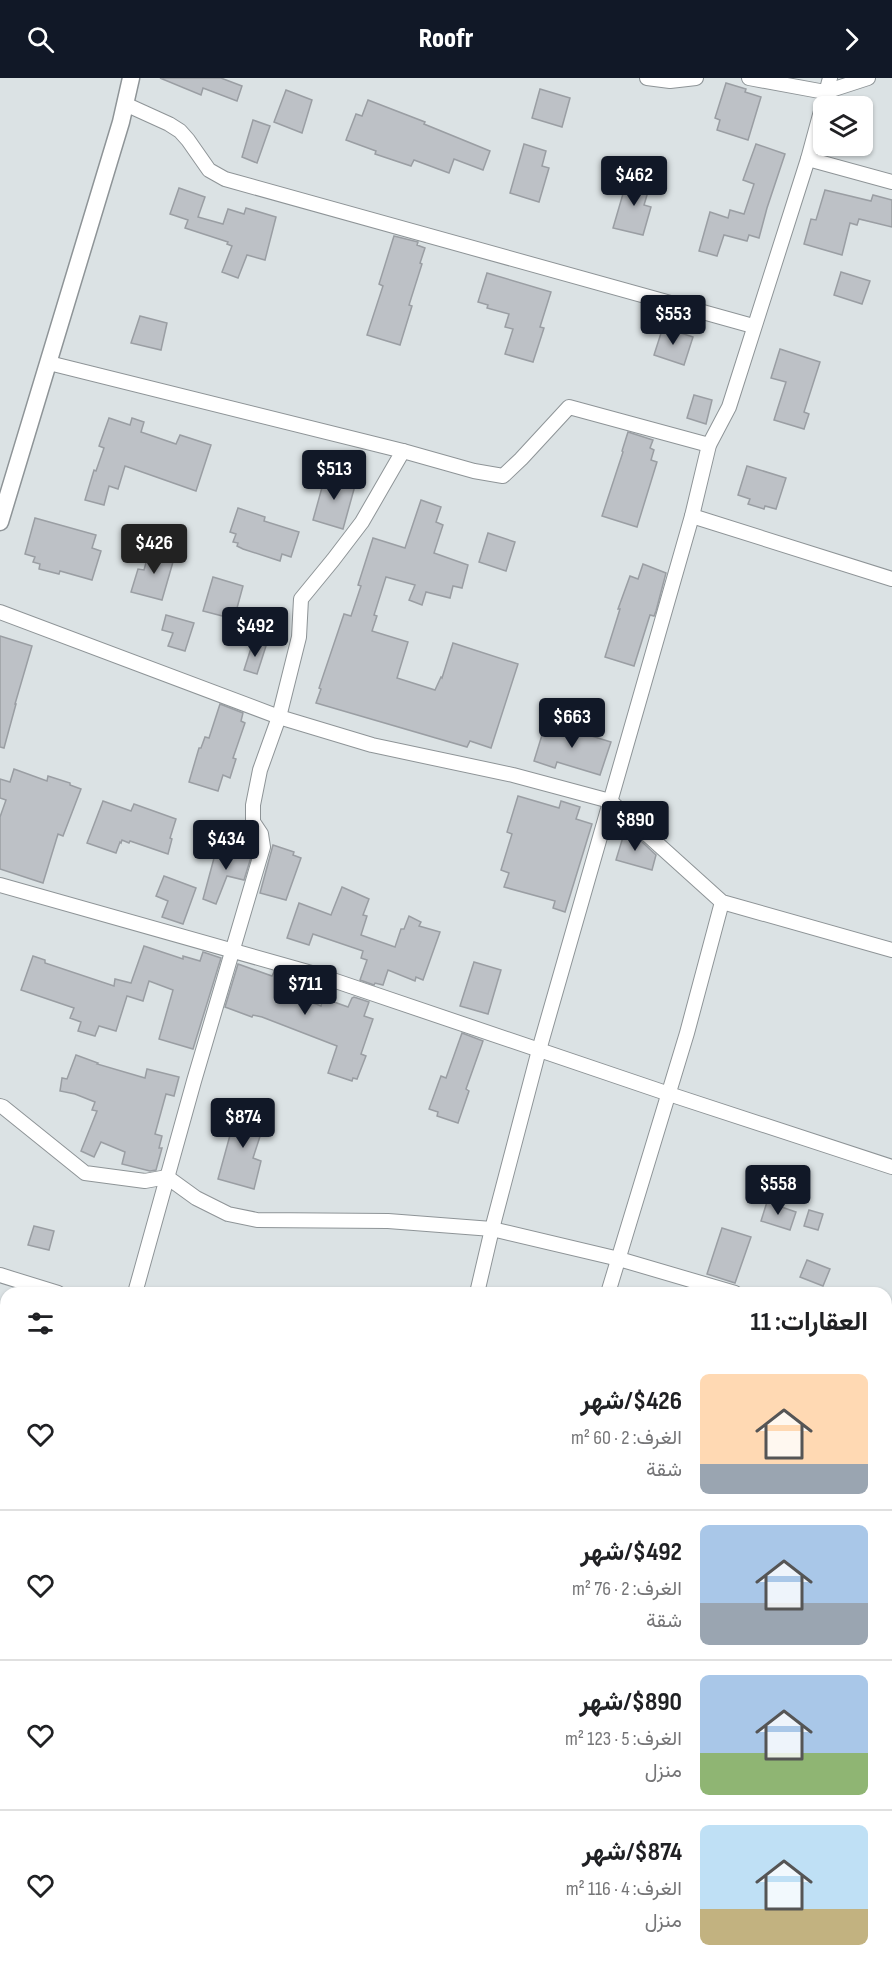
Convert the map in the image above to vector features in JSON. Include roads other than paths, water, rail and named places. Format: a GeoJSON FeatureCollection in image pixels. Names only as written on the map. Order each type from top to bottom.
{"type":"FeatureCollection","features":[{"type":"Feature","properties":{"kind":"street"},"geometry":{"type":"LineString","coordinates":[[0,522],[49,363],[131,78]]}},
{"type":"Feature","properties":{"kind":"street"},"geometry":{"type":"LineString","coordinates":[[647,78],[670,81],[696,78]]}},
{"type":"Feature","properties":{"kind":"street"},"geometry":{"type":"LineString","coordinates":[[749,78],[825,92],[867,78]]}},
{"type":"Feature","properties":{"kind":"street"},"geometry":{"type":"LineString","coordinates":[[478,1287],[538,1050],[692,516],[708,445],[729,406],[808,159],[830,78]]}},
{"type":"Feature","properties":{"kind":"street"},"geometry":{"type":"LineString","coordinates":[[125,104],[180,131],[209,170],[225,179],[753,326]]}},
{"type":"Feature","properties":{"kind":"street"},"geometry":{"type":"LineString","coordinates":[[808,159],[892,182]]}},
{"type":"Feature","properties":{"kind":"street"},"geometry":{"type":"LineString","coordinates":[[49,363],[403,451],[474,471],[503,476],[569,407],[708,445]]}},
{"type":"Feature","properties":{"kind":"street"},"geometry":{"type":"LineString","coordinates":[[137,1287],[263,847],[261,834],[253,822],[253,805],[260,770],[279,717],[299,637],[301,599],[362,522],[403,451]]}},
{"type":"Feature","properties":{"kind":"street"},"geometry":{"type":"LineString","coordinates":[[692,516],[892,579]]}},
{"type":"Feature","properties":{"kind":"street"},"geometry":{"type":"LineString","coordinates":[[0,612],[279,717],[372,745],[513,775],[610,801],[722,902],[892,950]]}},
{"type":"Feature","properties":{"kind":"street"},"geometry":{"type":"LineString","coordinates":[[0,885],[315,974],[892,1167]]}},
{"type":"Feature","properties":{"kind":"street"},"geometry":{"type":"LineString","coordinates":[[610,1287],[687,1033],[722,902]]}},
{"type":"Feature","properties":{"kind":"street"},"geometry":{"type":"LineString","coordinates":[[0,1106],[85,1173],[145,1182],[167,1177],[196,1198],[228,1214],[257,1220],[388,1221],[492,1230],[619,1259],[715,1287]]}},
{"type":"Feature","properties":{"kind":"street"},"geometry":{"type":"LineString","coordinates":[[0,1275],[39,1287]]}}]}
